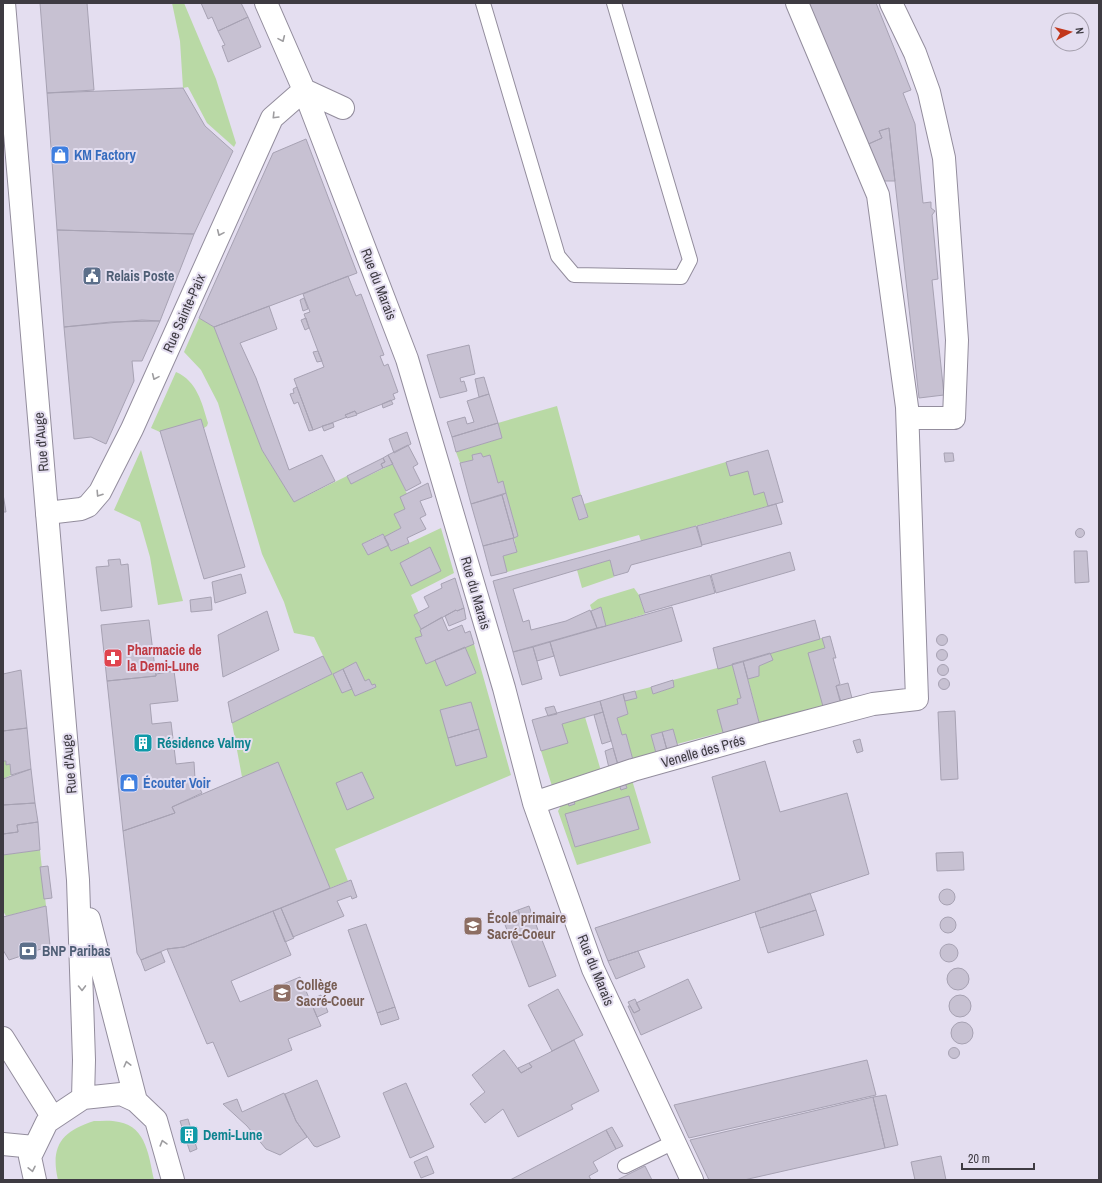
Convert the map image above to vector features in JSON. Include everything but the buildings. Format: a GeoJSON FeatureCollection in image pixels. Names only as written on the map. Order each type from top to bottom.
{"type":"FeatureCollection","features":[{"type":"Feature","properties":{"kind":"street","name":"Rue d'Auge"},"geometry":{"type":"LineString","coordinates":[[4,3],[78,880],[84,1060],[83,1098]]}},
{"type":"Feature","properties":{"kind":"street","name":"Rue du Marais"},"geometry":{"type":"LineString","coordinates":[[266,3],[304,90],[407,359],[504,688],[534,803],[593,969],[692,1180]]}},
{"type":"Feature","properties":{"kind":"street"},"geometry":{"type":"LineString","coordinates":[[797,3],[878,195],[908,418],[954,418],[957,340],[944,158],[929,92],[915,53],[891,3]]}},
{"type":"Feature","properties":{"kind":"street","name":"Rue Sainte-Paix"},"geometry":{"type":"LineString","coordinates":[[47,513],[88,506],[100,492],[132,429],[272,118],[304,90]]}},
{"type":"Feature","properties":{"kind":"street"},"geometry":{"type":"LineString","coordinates":[[304,90],[342,108]]}},
{"type":"Feature","properties":{"kind":"street","name":"Venelle des Prés"},"geometry":{"type":"LineString","coordinates":[[534,803],[633,770],[874,704],[917,699],[908,418]]}},
{"type":"Feature","properties":{"kind":"street","name":"Rue d'Auge"},"geometry":{"type":"LineString","coordinates":[[78,880],[136,1101]]}},
{"type":"Feature","properties":{"kind":"street"},"geometry":{"type":"LineString","coordinates":[[3,1038],[53,1118]]}},
{"type":"Feature","properties":{"kind":"street"},"geometry":{"type":"LineString","coordinates":[[35,1180],[30,1157],[47,1122],[83,1098],[120,1094],[136,1101],[156,1120],[174,1180]]}},
{"type":"Feature","properties":{"kind":"street"},"geometry":{"type":"LineString","coordinates":[[3,1144],[34,1147]]}},
{"type":"Feature","properties":{"kind":"lane"},"geometry":{"type":"LineString","coordinates":[[483,3],[558,256],[574,275],[681,277],[690,260],[614,3]]}},
{"type":"Feature","properties":{"kind":"lane"},"geometry":{"type":"LineString","coordinates":[[625,1166],[674,1142]]}},
{"type":"Feature","properties":{"kind":"green space"},"geometry":{"type":"Polygon","coordinates":[[[172,3],[184,3],[216,79],[236,143],[234,147],[207,123],[188,87],[183,88],[180,41],[172,3]]]}},
{"type":"Feature","properties":{"kind":"green space"},"geometry":{"type":"Polygon","coordinates":[[[199,318],[214,327],[262,450],[294,502],[347,476],[351,484],[393,464],[407,494],[405,509],[394,514],[401,528],[384,537],[382,534],[362,544],[368,555],[389,545],[392,551],[441,528],[454,573],[411,595],[419,613],[414,615],[421,629],[422,636],[415,638],[426,664],[435,660],[446,686],[476,673],[465,647],[474,644],[511,775],[335,849],[348,881],[330,888],[278,763],[242,777],[232,723],[332,674],[314,637],[294,633],[284,602],[262,554],[218,403],[201,370],[184,352],[199,318]],[[356,662],[334,674],[342,693],[352,689],[355,696],[376,687],[375,684],[372,685],[365,681],[356,662]],[[471,702],[440,710],[475,716],[471,702]]]}},
{"type":"Feature","properties":{"kind":"green space"},"geometry":{"type":"Polygon","coordinates":[[[176,372],[189,381],[198,393],[208,423],[204,428],[201,419],[160,432],[151,428],[176,372]]]}},
{"type":"Feature","properties":{"kind":"green space"},"geometry":{"type":"Polygon","coordinates":[[[557,406],[581,495],[572,498],[579,520],[588,517],[584,504],[726,462],[748,471],[754,495],[764,492],[768,506],[641,541],[639,535],[507,572],[503,556],[517,552],[514,538],[518,536],[503,482],[498,483],[490,455],[483,457],[481,453],[472,455],[473,460],[460,463],[456,452],[502,438],[498,423],[557,406]]]}},
{"type":"Feature","properties":{"kind":"green space"},"geometry":{"type":"Polygon","coordinates":[[[141,450],[183,601],[158,605],[150,557],[140,522],[114,510],[141,450]]]}},
{"type":"Feature","properties":{"kind":"green space"},"geometry":{"type":"Polygon","coordinates":[[[610,560],[614,577],[582,588],[577,570],[610,560]]]}},
{"type":"Feature","properties":{"kind":"green space"},"geometry":{"type":"Polygon","coordinates":[[[634,588],[639,595],[645,614],[606,626],[601,607],[592,610],[590,605],[598,599],[634,588]]]}},
{"type":"Feature","properties":{"kind":"green space"},"geometry":{"type":"Polygon","coordinates":[[[822,638],[825,648],[824,710],[760,726],[748,679],[759,676],[759,666],[772,660],[770,653],[822,638]]]}},
{"type":"Feature","properties":{"kind":"green space"},"geometry":{"type":"Polygon","coordinates":[[[732,664],[741,698],[723,732],[677,744],[673,729],[651,735],[656,753],[633,760],[626,734],[622,735],[617,718],[628,714],[625,701],[637,698],[635,691],[651,687],[653,694],[674,687],[673,680],[732,664]]]}},
{"type":"Feature","properties":{"kind":"green space"},"geometry":{"type":"Polygon","coordinates":[[[585,717],[601,771],[552,786],[541,751],[568,743],[562,724],[585,717]]]}},
{"type":"Feature","properties":{"kind":"green space"},"geometry":{"type":"Polygon","coordinates":[[[3,761],[6,761],[6,765],[10,764],[11,775],[3,779],[3,761]]]}},
{"type":"Feature","properties":{"kind":"green space"},"geometry":{"type":"Polygon","coordinates":[[[632,780],[651,843],[577,865],[558,811],[563,802],[567,800],[569,805],[573,799],[619,784],[621,789],[626,788],[625,783],[632,780]],[[565,815],[575,847],[639,829],[565,815]]]}},
{"type":"Feature","properties":{"kind":"green space"},"geometry":{"type":"Polygon","coordinates":[[[40,850],[46,906],[6,916],[3,911],[3,855],[40,850]]]}},
{"type":"Feature","properties":{"kind":"green space"},"geometry":{"type":"Polygon","coordinates":[[[94,1121],[119,1122],[136,1130],[148,1153],[154,1180],[58,1180],[56,1158],[57,1149],[61,1142],[66,1135],[83,1125],[94,1121]]]}},
{"type":"Feature","properties":{"kind":"place","name":"KM Factory"},"geometry":{"type":"Point","coordinates":[60,155]}},
{"type":"Feature","properties":{"kind":"place","name":"Relais Poste"},"geometry":{"type":"Point","coordinates":[92,276]}},
{"type":"Feature","properties":{"kind":"place","name":"Pharmacie de la Demi-Lune"},"geometry":{"type":"Point","coordinates":[113,658]}},
{"type":"Feature","properties":{"kind":"place","name":"Résidence Valmy"},"geometry":{"type":"Point","coordinates":[143,743]}},
{"type":"Feature","properties":{"kind":"place","name":"Écouter Voir"},"geometry":{"type":"Point","coordinates":[129,783]}},
{"type":"Feature","properties":{"kind":"place","name":"École primaire Sacré-Coeur"},"geometry":{"type":"Point","coordinates":[473,926]}},
{"type":"Feature","properties":{"kind":"place","name":"BNP Paribas"},"geometry":{"type":"Point","coordinates":[28,951]}},
{"type":"Feature","properties":{"kind":"place","name":"Collège Sacré-Coeur"},"geometry":{"type":"Point","coordinates":[282,993]}},
{"type":"Feature","properties":{"kind":"place","name":"Demi-Lune"},"geometry":{"type":"Point","coordinates":[189,1135]}}]}
